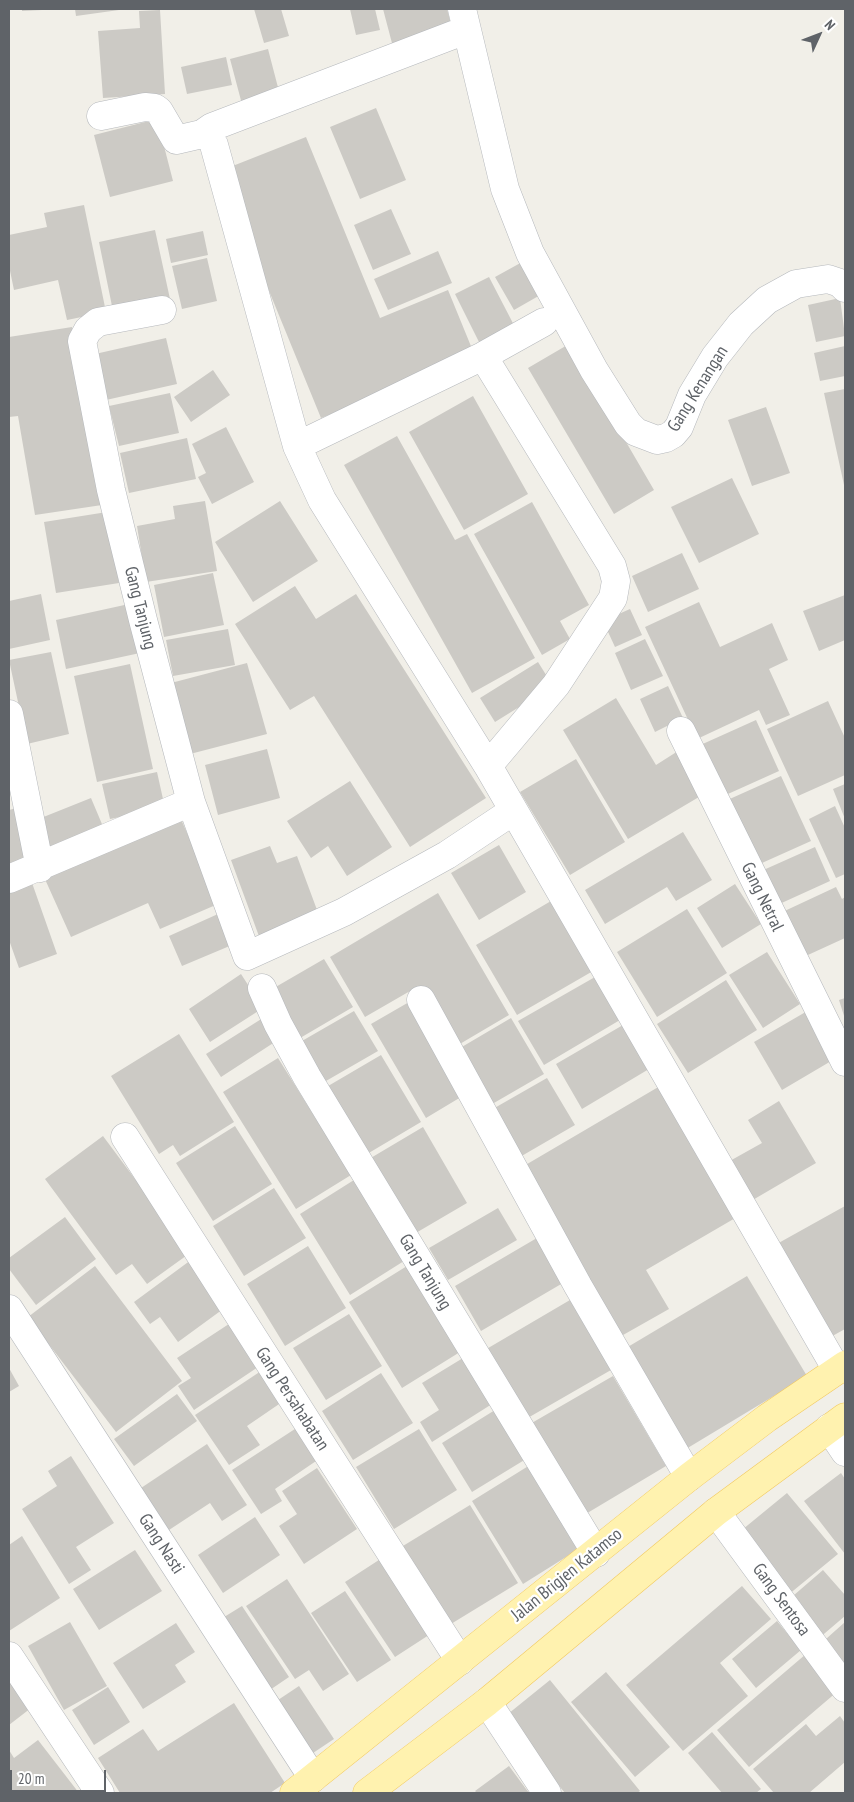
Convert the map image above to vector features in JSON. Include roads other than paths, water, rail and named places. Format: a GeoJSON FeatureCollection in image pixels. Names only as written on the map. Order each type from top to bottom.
{"type":"FeatureCollection","features":[{"type":"Feature","properties":{"kind":"main road","name":"Jalan Brigjen Katamso"},"geometry":{"type":"LineString","coordinates":[[303,1786],[689,1477],[767,1418],[841,1367]]}},
{"type":"Feature","properties":{"kind":"main road"},"geometry":{"type":"LineString","coordinates":[[367,1793],[487,1702],[716,1512],[837,1422]]}},
{"type":"Feature","properties":{"kind":"street"},"geometry":{"type":"LineString","coordinates":[[102,116],[145,107],[155,108],[160,112],[176,140],[202,134],[212,127],[464,20],[505,189],[554,319],[483,356],[297,446]]}},
{"type":"Feature","properties":{"kind":"street"},"geometry":{"type":"LineString","coordinates":[[214,145],[297,446],[322,500],[488,766],[513,812],[841,1367]]}},
{"type":"Feature","properties":{"kind":"street","name":"Gang Kenangan"},"geometry":{"type":"LineString","coordinates":[[554,319],[628,424],[644,436],[657,440],[666,438],[679,427],[692,395],[715,357],[741,324],[767,300],[796,284],[828,279],[840,283],[845,288]]}},
{"type":"Feature","properties":{"kind":"street","name":"Gang Tanjung"},"geometry":{"type":"LineString","coordinates":[[162,310],[98,322],[88,330],[82,341],[111,490],[191,802],[247,956],[352,907],[447,856],[513,812]]}},
{"type":"Feature","properties":{"kind":"street"},"geometry":{"type":"LineString","coordinates":[[483,356],[612,566],[616,580],[613,598],[556,684],[488,766]]}},
{"type":"Feature","properties":{"kind":"street"},"geometry":{"type":"LineString","coordinates":[[9,714],[40,868]]}},
{"type":"Feature","properties":{"kind":"street","name":"Gang Netral"},"geometry":{"type":"LineString","coordinates":[[681,731],[845,1062]]}},
{"type":"Feature","properties":{"kind":"street"},"geometry":{"type":"LineString","coordinates":[[9,879],[40,868],[191,802]]}},
{"type":"Feature","properties":{"kind":"street","name":"Gang Tanjung"},"geometry":{"type":"LineString","coordinates":[[262,988],[278,1024],[307,1077],[596,1553]]}},
{"type":"Feature","properties":{"kind":"street"},"geometry":{"type":"LineString","coordinates":[[421,1000],[578,1286],[689,1477]]}},
{"type":"Feature","properties":{"kind":"street","name":"Gang Persahabatan"},"geometry":{"type":"LineString","coordinates":[[124,1138],[460,1661]]}},
{"type":"Feature","properties":{"kind":"street","name":"Gang Nasti"},"geometry":{"type":"LineString","coordinates":[[9,1309],[303,1786]]}},
{"type":"Feature","properties":{"kind":"street"},"geometry":{"type":"LineString","coordinates":[[837,1422],[845,1452]]}},
{"type":"Feature","properties":{"kind":"street","name":"Gang Sentosa"},"geometry":{"type":"LineString","coordinates":[[716,1512],[845,1688]]}},
{"type":"Feature","properties":{"kind":"street"},"geometry":{"type":"LineString","coordinates":[[9,1656],[100,1793]]}},
{"type":"Feature","properties":{"kind":"street"},"geometry":{"type":"LineString","coordinates":[[487,1702],[547,1793]]}}]}
